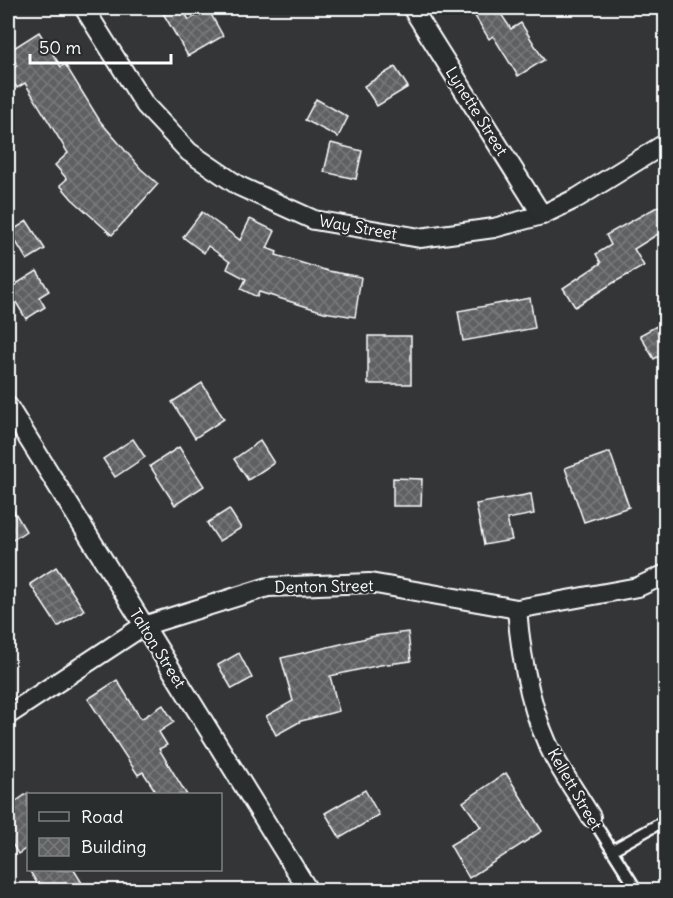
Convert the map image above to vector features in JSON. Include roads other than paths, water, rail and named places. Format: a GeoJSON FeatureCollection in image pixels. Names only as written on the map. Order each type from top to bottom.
{"type":"FeatureCollection","features":[{"type":"Feature","properties":{"kind":"street","name":"Way Street"},"geometry":{"type":"LineString","coordinates":[[84,8],[145,105],[189,152],[239,186],[314,220],[420,238],[494,228],[542,215],[577,198],[666,143]]}},
{"type":"Feature","properties":{"kind":"street","name":"Lynette Street"},"geometry":{"type":"LineString","coordinates":[[412,8],[542,215]]}},
{"type":"Feature","properties":{"kind":"street","name":"Talton Street"},"geometry":{"type":"LineString","coordinates":[[8,406],[308,891]]}},
{"type":"Feature","properties":{"kind":"street","name":"Denton Street"},"geometry":{"type":"LineString","coordinates":[[8,715],[143,626],[268,586],[370,583],[517,609],[638,587],[666,574]]}},
{"type":"Feature","properties":{"kind":"street","name":"Kellett Street"},"geometry":{"type":"LineString","coordinates":[[517,609],[520,646],[532,702],[553,756],[591,816]]}},
{"type":"Feature","properties":{"kind":"lane","name":"Kellett Street"},"geometry":{"type":"LineString","coordinates":[[591,816],[637,891]]}},
{"type":"Feature","properties":{"kind":"lane"},"geometry":{"type":"LineString","coordinates":[[612,850],[666,820]]}}]}
